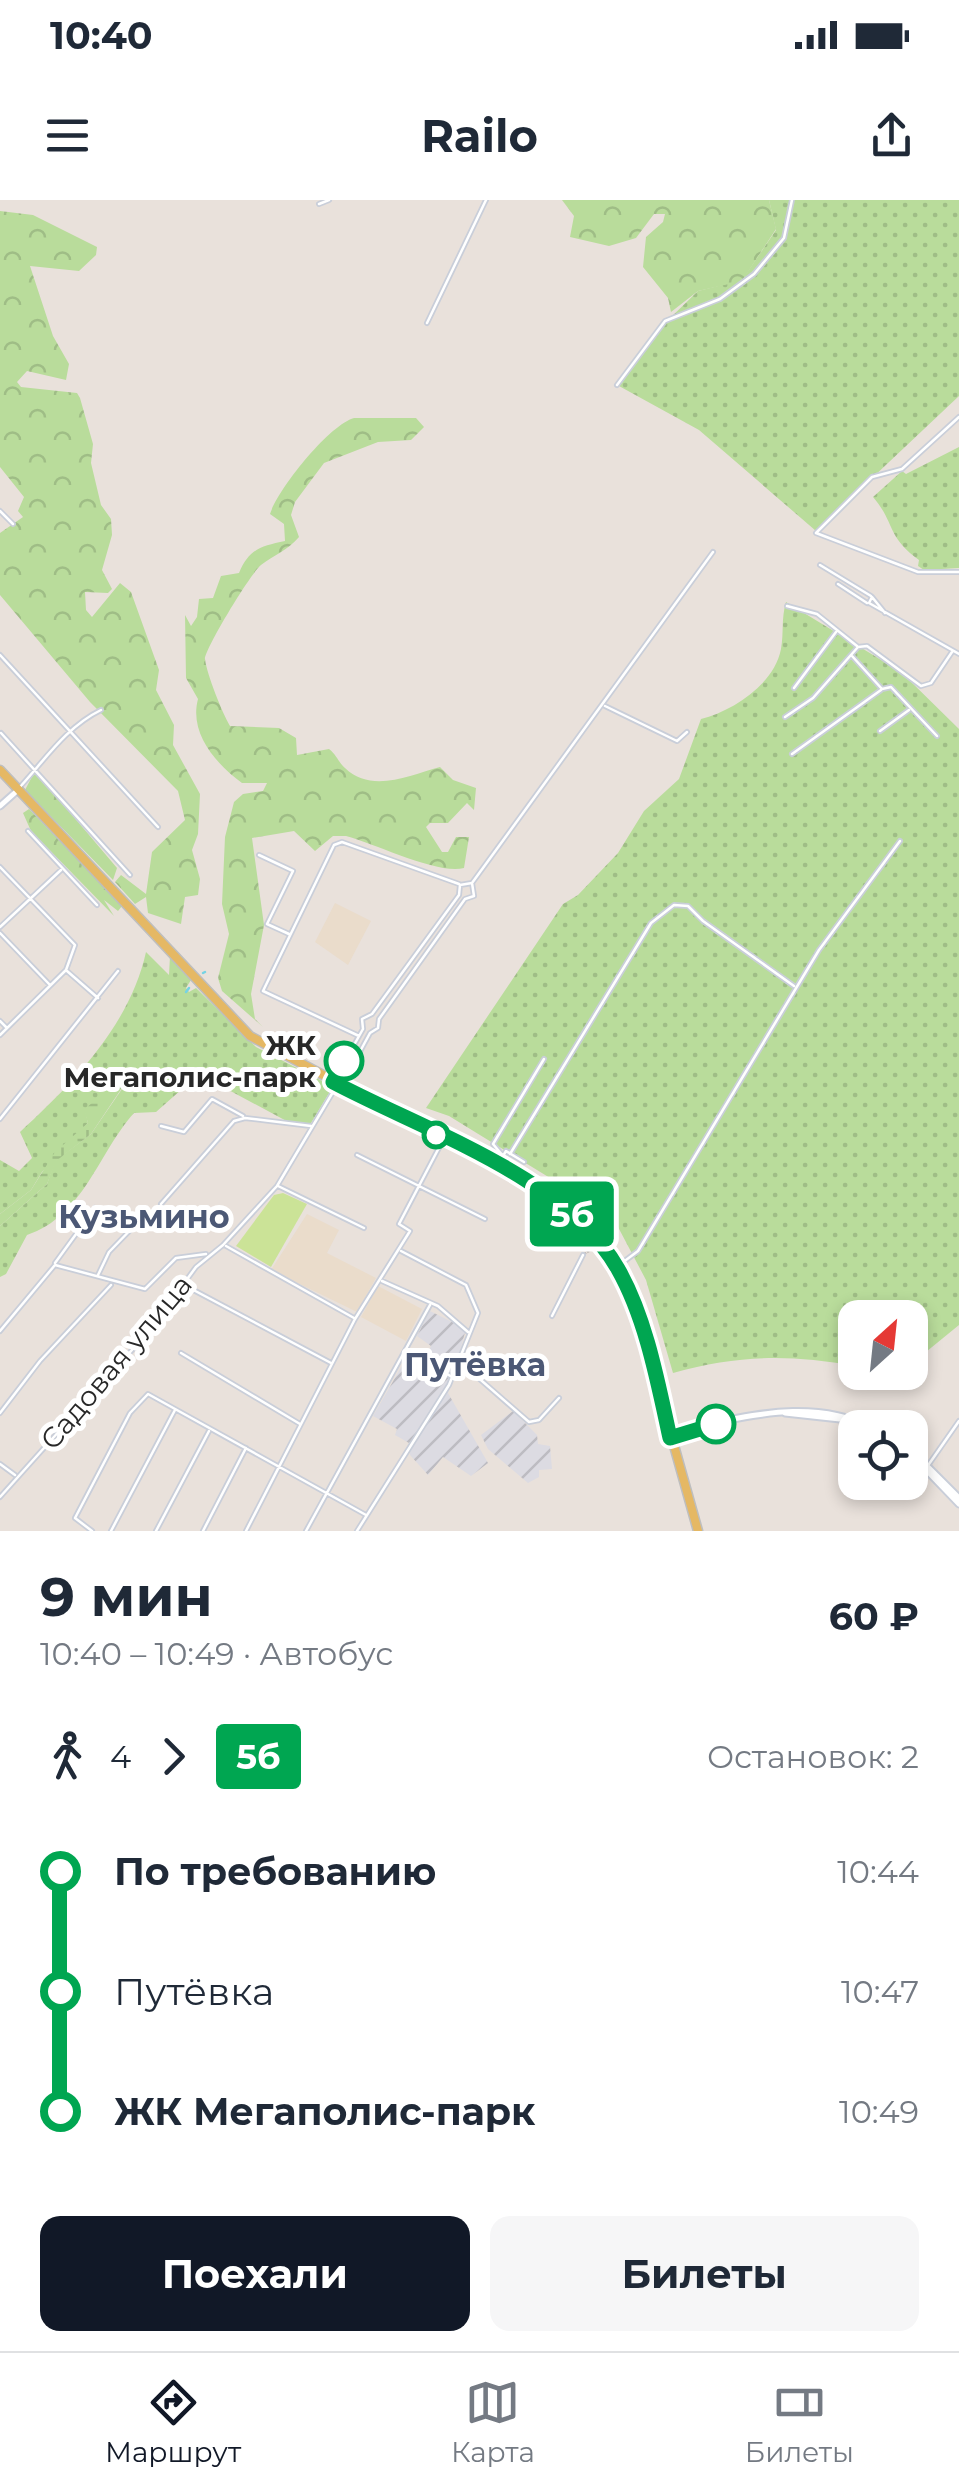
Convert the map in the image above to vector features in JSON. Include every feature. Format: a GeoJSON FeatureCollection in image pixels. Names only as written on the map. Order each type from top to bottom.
{"type":"FeatureCollection","features":[{"type":"Feature","properties":{"kind":"main road"},"geometry":{"type":"LineString","coordinates":[[0,770],[241,1029],[337,1085],[498,1166],[572,1213],[617,1267],[636,1310],[698,1531]]}},
{"type":"Feature","properties":{"kind":"main road"},"geometry":{"type":"LineString","coordinates":[[1,804],[18,790]]}},
{"type":"Feature","properties":{"kind":"main road"},"geometry":{"type":"LineString","coordinates":[[669,1434],[786,1410],[838,1415]]}},
{"type":"Feature","properties":{"kind":"main road"},"geometry":{"type":"LineString","coordinates":[[669,1434],[765,1414],[838,1420]]}},
{"type":"Feature","properties":{"kind":"main road"},"geometry":{"type":"LineString","coordinates":[[929,1464],[956,1488],[959,1501]]}},
{"type":"Feature","properties":{"kind":"main road"},"geometry":{"type":"LineString","coordinates":[[928,1469],[959,1501]]}},
{"type":"Feature","properties":{"kind":"street"},"geometry":{"type":"LineString","coordinates":[[319,204],[328,200]]}},
{"type":"Feature","properties":{"kind":"street"},"geometry":{"type":"LineString","coordinates":[[427,323],[486,200]]}},
{"type":"Feature","properties":{"kind":"street"},"geometry":{"type":"LineString","coordinates":[[617,385],[666,321],[720,299],[754,274],[784,238],[792,200]]}},
{"type":"Feature","properties":{"kind":"street"},"geometry":{"type":"LineString","coordinates":[[959,416],[902,469],[872,477],[816,533],[918,572],[959,572]]}},
{"type":"Feature","properties":{"kind":"street"},"geometry":{"type":"LineString","coordinates":[[0,511],[14,524]]}},
{"type":"Feature","properties":{"kind":"street"},"geometry":{"type":"LineString","coordinates":[[358,1036],[264,990],[338,842],[451,878],[460,885],[472,883],[713,552]]}},
{"type":"Feature","properties":{"kind":"street"},"geometry":{"type":"LineString","coordinates":[[820,566],[872,597],[885,612]]}},
{"type":"Feature","properties":{"kind":"street"},"geometry":{"type":"LineString","coordinates":[[838,584],[959,654]]}},
{"type":"Feature","properties":{"kind":"street"},"geometry":{"type":"LineString","coordinates":[[869,604],[872,597]]}},
{"type":"Feature","properties":{"kind":"street"},"geometry":{"type":"LineString","coordinates":[[787,606],[817,614],[858,647]]}},
{"type":"Feature","properties":{"kind":"street"},"geometry":{"type":"LineString","coordinates":[[794,688],[837,630]]}},
{"type":"Feature","properties":{"kind":"street"},"geometry":{"type":"LineString","coordinates":[[786,716],[813,698],[858,647],[867,646],[922,686],[931,684],[952,652]]}},
{"type":"Feature","properties":{"kind":"street"},"geometry":{"type":"LineString","coordinates":[[0,655],[158,828]]}},
{"type":"Feature","properties":{"kind":"street"},"geometry":{"type":"LineString","coordinates":[[851,655],[882,689]]}},
{"type":"Feature","properties":{"kind":"street"},"geometry":{"type":"LineString","coordinates":[[792,754],[882,689],[890,688],[937,736]]}},
{"type":"Feature","properties":{"kind":"street"},"geometry":{"type":"LineString","coordinates":[[604,705],[678,740],[687,732]]}},
{"type":"Feature","properties":{"kind":"street"},"geometry":{"type":"LineString","coordinates":[[18,790],[33,768],[101,710]]}},
{"type":"Feature","properties":{"kind":"street"},"geometry":{"type":"LineString","coordinates":[[880,730],[910,710]]}},
{"type":"Feature","properties":{"kind":"street"},"geometry":{"type":"LineString","coordinates":[[0,733],[130,875]]}},
{"type":"Feature","properties":{"kind":"street"},"geometry":{"type":"LineString","coordinates":[[28,831],[98,905]]}},
{"type":"Feature","properties":{"kind":"street"},"geometry":{"type":"LineString","coordinates":[[617,1267],[632,1257],[647,1236],[796,988],[900,842]]}},
{"type":"Feature","properties":{"kind":"street"},"geometry":{"type":"LineString","coordinates":[[259,855],[292,871],[267,924],[290,935]]}},
{"type":"Feature","properties":{"kind":"street"},"geometry":{"type":"LineString","coordinates":[[0,867],[74,945],[66,970],[0,1035]]}},
{"type":"Feature","properties":{"kind":"street"},"geometry":{"type":"LineString","coordinates":[[50,985],[0,930],[62,868]]}},
{"type":"Feature","properties":{"kind":"street"},"geometry":{"type":"LineString","coordinates":[[337,1085],[370,1033],[378,1028],[378,1019],[465,900],[475,894],[472,883]]}},
{"type":"Feature","properties":{"kind":"street"},"geometry":{"type":"LineString","coordinates":[[337,1085],[362,1029],[362,1018],[372,1014],[459,895],[460,885]]}},
{"type":"Feature","properties":{"kind":"street"},"geometry":{"type":"LineString","coordinates":[[459,895],[465,900]]}},
{"type":"Feature","properties":{"kind":"street"},"geometry":{"type":"LineString","coordinates":[[510,1154],[651,923],[674,905],[688,906],[796,988]]}},
{"type":"Feature","properties":{"kind":"street"},"geometry":{"type":"LineString","coordinates":[[66,970],[98,998]]}},
{"type":"Feature","properties":{"kind":"street"},"geometry":{"type":"LineString","coordinates":[[0,1119],[118,971]]}},
{"type":"Feature","properties":{"kind":"street"},"geometry":{"type":"LineString","coordinates":[[372,1014],[378,1019]]}},
{"type":"Feature","properties":{"kind":"street"},"geometry":{"type":"LineString","coordinates":[[0,1021],[7,1028]]}},
{"type":"Feature","properties":{"kind":"street"},"geometry":{"type":"LineString","coordinates":[[362,1029],[370,1033]]}},
{"type":"Feature","properties":{"kind":"street"},"geometry":{"type":"LineString","coordinates":[[503,1156],[494,1144],[544,1059]]}},
{"type":"Feature","properties":{"kind":"street","name":"Садовая улица"},"geometry":{"type":"LineString","coordinates":[[0,1497],[208,1254],[223,1245],[277,1186],[337,1085]]}},
{"type":"Feature","properties":{"kind":"street"},"geometry":{"type":"LineString","coordinates":[[162,1126],[184,1132],[207,1100],[212,1099],[245,1118],[312,1126]]}},
{"type":"Feature","properties":{"kind":"street"},"geometry":{"type":"LineString","coordinates":[[162,1204],[234,1122],[245,1118]]}},
{"type":"Feature","properties":{"kind":"street"},"geometry":{"type":"LineString","coordinates":[[246,1531],[356,1318],[410,1231],[398,1224],[444,1139]]}},
{"type":"Feature","properties":{"kind":"street"},"geometry":{"type":"LineString","coordinates":[[498,1166],[506,1151],[524,1162]]}},
{"type":"Feature","properties":{"kind":"street"},"geometry":{"type":"LineString","coordinates":[[357,1155],[485,1219]]}},
{"type":"Feature","properties":{"kind":"street"},"geometry":{"type":"LineString","coordinates":[[277,1186],[364,1228]]}},
{"type":"Feature","properties":{"kind":"street"},"geometry":{"type":"LineString","coordinates":[[0,1331],[95,1208]]}},
{"type":"Feature","properties":{"kind":"street"},"geometry":{"type":"LineString","coordinates":[[98,1277],[109,1252],[139,1221]]}},
{"type":"Feature","properties":{"kind":"street"},"geometry":{"type":"LineString","coordinates":[[223,1245],[356,1318]]}},
{"type":"Feature","properties":{"kind":"street"},"geometry":{"type":"LineString","coordinates":[[358,1531],[406,1450],[417,1440],[452,1377],[477,1317],[476,1301],[466,1285],[399,1250]]}},
{"type":"Feature","properties":{"kind":"street"},"geometry":{"type":"LineString","coordinates":[[54,1265],[112,1284],[145,1289],[176,1258],[208,1254]]}},
{"type":"Feature","properties":{"kind":"street"},"geometry":{"type":"LineString","coordinates":[[552,1316],[583,1255]]}},
{"type":"Feature","properties":{"kind":"street"},"geometry":{"type":"LineString","coordinates":[[380,1280],[430,1306],[438,1306],[468,1332]]}},
{"type":"Feature","properties":{"kind":"street"},"geometry":{"type":"LineString","coordinates":[[0,1413],[40,1361],[112,1284]]}},
{"type":"Feature","properties":{"kind":"street"},"geometry":{"type":"LineString","coordinates":[[184,1285],[332,1364]]}},
{"type":"Feature","properties":{"kind":"street"},"geometry":{"type":"LineString","coordinates":[[306,1531],[430,1306]]}},
{"type":"Feature","properties":{"kind":"street"},"geometry":{"type":"LineString","coordinates":[[409,1348],[452,1377]]}},
{"type":"Feature","properties":{"kind":"street"},"geometry":{"type":"LineString","coordinates":[[180,1353],[302,1424]]}},
{"type":"Feature","properties":{"kind":"street"},"geometry":{"type":"LineString","coordinates":[[459,1361],[530,1422],[538,1420],[559,1398]]}},
{"type":"Feature","properties":{"kind":"street"},"geometry":{"type":"LineString","coordinates":[[454,1371],[465,1370]]}},
{"type":"Feature","properties":{"kind":"street"},"geometry":{"type":"LineString","coordinates":[[90,1530],[76,1520],[130,1413],[148,1394],[366,1515]]}},
{"type":"Feature","properties":{"kind":"street"},"geometry":{"type":"LineString","coordinates":[[111,1531],[175,1410]]}},
{"type":"Feature","properties":{"kind":"street"},"geometry":{"type":"LineString","coordinates":[[929,1464],[959,1421]]}},
{"type":"Feature","properties":{"kind":"street"},"geometry":{"type":"LineString","coordinates":[[156,1531],[211,1428]]}},
{"type":"Feature","properties":{"kind":"street"},"geometry":{"type":"LineString","coordinates":[[202,1531],[246,1448]]}},
{"type":"Feature","properties":{"kind":"street"},"geometry":{"type":"LineString","coordinates":[[0,1464],[17,1477]]}},
{"type":"Feature","properties":{"kind":"shaded area"},"geometry":{"type":"Polygon","coordinates":[[[335,903],[371,921],[348,965],[315,942],[335,903]]]}},
{"type":"Feature","properties":{"kind":"shaded area"},"geometry":{"type":"Polygon","coordinates":[[[307,1214],[339,1230],[327,1253],[376,1278],[357,1312],[271,1270],[307,1214]]]}},
{"type":"Feature","properties":{"kind":"shaded area"},"geometry":{"type":"Polygon","coordinates":[[[378,1286],[422,1309],[406,1341],[361,1317],[378,1286]]]}},
{"type":"Feature","properties":{"kind":"shaded area"},"geometry":{"type":"Polygon","coordinates":[[[430,1311],[466,1329],[448,1393],[488,1463],[471,1476],[443,1457],[428,1475],[410,1455],[409,1443],[395,1435],[397,1429],[373,1416],[410,1352],[424,1359],[431,1346],[417,1336],[430,1311]]]}},
{"type":"Feature","properties":{"kind":"shaded area"},"geometry":{"type":"Polygon","coordinates":[[[513,1411],[537,1435],[538,1444],[550,1446],[552,1469],[539,1470],[539,1477],[528,1483],[488,1449],[481,1435],[513,1411]]]}},
{"type":"Feature","properties":{"kind":"green space"},"geometry":{"type":"Polygon","coordinates":[[[562,200],[769,200],[776,229],[742,281],[698,291],[671,312],[668,298],[643,267],[646,237],[663,222],[665,214],[654,214],[636,238],[609,246],[570,237],[574,216],[562,200]]]}},
{"type":"Feature","properties":{"kind":"green space"},"geometry":{"type":"Polygon","coordinates":[[[769,200],[959,200],[959,396],[816,531],[699,430],[619,386],[666,322],[698,291],[742,280],[776,230],[769,200]]]}},
{"type":"Feature","properties":{"kind":"green space"},"geometry":{"type":"Polygon","coordinates":[[[0,211],[33,215],[97,247],[96,255],[79,271],[30,266],[53,336],[69,364],[66,380],[27,371],[17,382],[21,387],[77,393],[80,398],[93,444],[91,463],[101,505],[111,519],[112,535],[102,570],[112,589],[108,593],[85,592],[86,610],[92,617],[120,583],[131,592],[159,670],[156,690],[174,725],[173,745],[200,794],[198,834],[192,850],[200,879],[198,895],[185,897],[181,924],[148,913],[146,897],[135,904],[115,882],[121,875],[146,894],[152,852],[185,820],[178,791],[90,702],[0,595],[0,533],[23,517],[18,511],[24,497],[0,467],[0,211]]]}},
{"type":"Feature","properties":{"kind":"green space"},"geometry":{"type":"Polygon","coordinates":[[[354,418],[416,418],[424,427],[411,440],[378,442],[324,463],[295,502],[291,515],[299,537],[261,565],[248,582],[207,652],[209,674],[230,726],[279,728],[296,738],[297,755],[329,749],[345,768],[367,780],[404,778],[440,767],[453,780],[476,788],[474,810],[467,803],[448,823],[430,823],[426,827],[442,852],[448,852],[456,837],[469,837],[464,868],[423,863],[346,836],[333,836],[315,851],[294,831],[252,838],[264,925],[251,994],[255,1019],[263,1027],[222,991],[218,978],[229,934],[222,904],[225,837],[234,802],[243,794],[263,791],[267,783],[242,783],[214,757],[201,735],[196,712],[198,699],[186,678],[185,615],[191,626],[197,617],[199,599],[213,598],[221,576],[239,573],[257,550],[285,541],[284,524],[270,514],[275,503],[294,474],[331,432],[354,418]]]}},
{"type":"Feature","properties":{"kind":"green space"},"geometry":{"type":"Polygon","coordinates":[[[959,447],[959,568],[924,570],[896,537],[873,497],[902,471],[906,474],[959,447]]]}},
{"type":"Feature","properties":{"kind":"green space"},"geometry":{"type":"Polygon","coordinates":[[[786,602],[901,672],[959,729],[959,1325],[928,1350],[928,1300],[838,1300],[838,1364],[763,1358],[673,1373],[646,1280],[618,1227],[568,1189],[449,1116],[426,1108],[563,904],[578,895],[618,853],[644,811],[679,779],[701,719],[738,703],[770,674],[781,649],[786,602]]]}},
{"type":"Feature","properties":{"kind":"green space"},"geometry":{"type":"Polygon","coordinates":[[[35,771],[117,868],[113,880],[25,790],[35,771]]]}},
{"type":"Feature","properties":{"kind":"green space"},"geometry":{"type":"Polygon","coordinates":[[[29,809],[122,906],[118,911],[104,900],[114,916],[31,831],[23,813],[29,809]]]}},
{"type":"Feature","properties":{"kind":"green space"},"geometry":{"type":"Polygon","coordinates":[[[146,952],[169,975],[170,956],[191,980],[186,988],[189,992],[196,988],[256,1047],[328,1084],[331,1090],[311,1123],[292,1124],[199,1074],[156,1112],[134,1113],[76,1199],[63,1214],[27,1235],[6,1274],[0,1277],[0,1226],[47,1184],[55,1161],[91,1134],[133,1073],[141,1074],[149,1066],[141,1071],[132,1068],[85,1110],[88,1123],[42,1172],[31,1190],[0,1214],[0,1160],[19,1171],[32,1158],[20,1132],[97,1051],[127,1004],[146,952]]]}},
{"type":"Feature","properties":{"kind":"green space"},"geometry":{"type":"Polygon","coordinates":[[[152,1064],[141,1074],[132,1073],[91,1134],[56,1161],[47,1184],[0,1226],[0,1214],[31,1190],[55,1152],[88,1123],[84,1110],[132,1067],[141,1071],[152,1064]]]}},
{"type":"Feature","properties":{"kind":"green space"},"geometry":{"type":"Polygon","coordinates":[[[283,1193],[307,1204],[271,1267],[236,1246],[274,1195],[283,1193]]]}},
{"type":"Feature","properties":{"kind":"waterway"},"geometry":{"type":"LineString","coordinates":[[186,992],[189,988]]}},
{"type":"Feature","properties":{"kind":"tunnel"},"geometry":{"type":"LineString","coordinates":[[584,1254],[599,1245]]}},
{"type":"Feature","properties":{"kind":"bus line","name":"5б"},"geometry":{"type":"LineString","coordinates":[[344,1061],[333,1082],[510,1172],[550,1196],[586,1226],[612,1258],[630,1293],[670,1438],[716,1424]]}},
{"type":"Feature","properties":{"kind":"place","name":"ЖК Мегаполис-парк"},"geometry":{"type":"Point","coordinates":[344,1061]}},
{"type":"Feature","properties":{"kind":"district","name":"Кузьмино"},"geometry":{"type":"Point","coordinates":[144,1217]}},
{"type":"Feature","properties":{"kind":"district","name":"Путёвка"},"geometry":{"type":"Point","coordinates":[475,1365]}}]}
